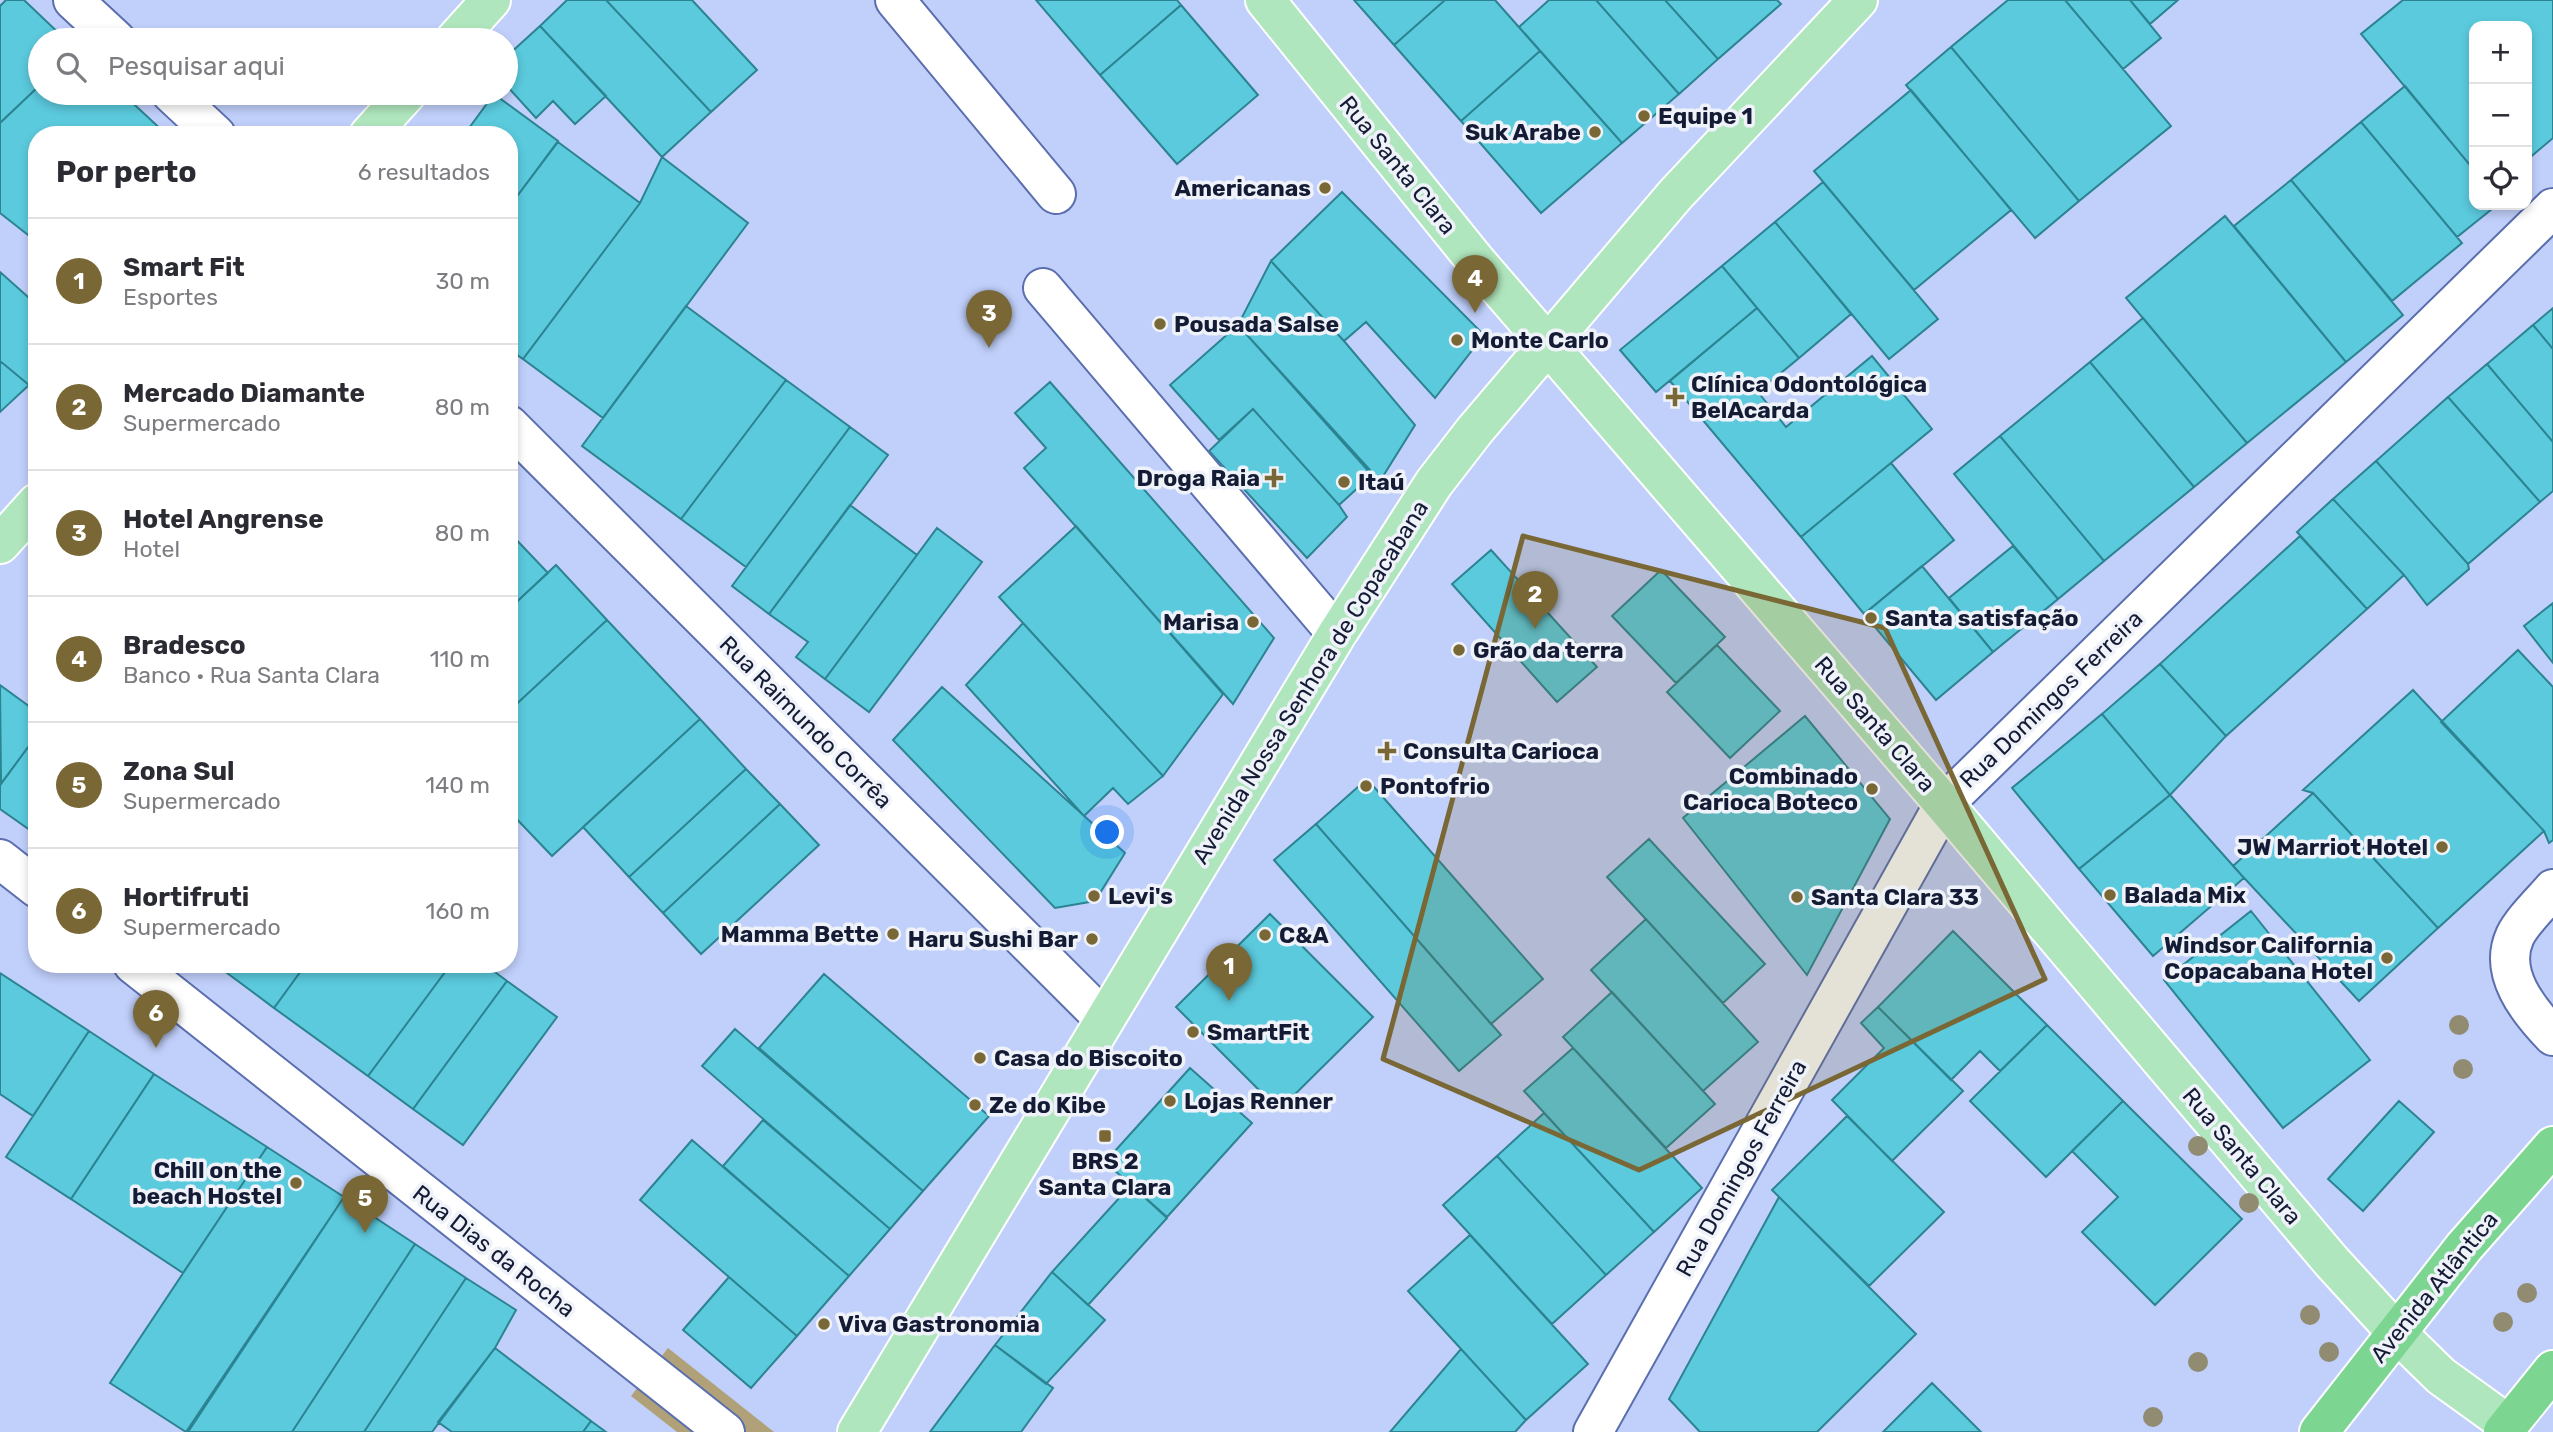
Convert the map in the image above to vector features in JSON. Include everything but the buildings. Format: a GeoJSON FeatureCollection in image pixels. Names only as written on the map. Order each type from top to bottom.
{"type":"FeatureCollection","features":[{"type":"Feature","properties":{"kind":"highway","name":"Avenida Atlântica"},"geometry":{"type":"LineString","coordinates":[[2319,1432],[2464,1247],[2553,1146]]}},
{"type":"Feature","properties":{"kind":"highway"},"geometry":{"type":"LineString","coordinates":[[2506,1428],[2553,1370]]}},
{"type":"Feature","properties":{"kind":"main road"},"geometry":{"type":"LineString","coordinates":[[466,28],[491,0]]}},
{"type":"Feature","properties":{"kind":"main road","name":"Rua Santa Clara"},"geometry":{"type":"LineString","coordinates":[[1265,0],[1475,261],[1944,804],[2332,1262],[2441,1376],[2506,1428]]}},
{"type":"Feature","properties":{"kind":"main road","name":"Avenida Nossa Senhora de Copacabana"},"geometry":{"type":"LineString","coordinates":[[857,1432],[1337,634],[1434,484],[1475,430],[1675,195],[1858,0]]}},
{"type":"Feature","properties":{"kind":"main road"},"geometry":{"type":"LineString","coordinates":[[377,126],[396,105]]}},
{"type":"Feature","properties":{"kind":"main road"},"geometry":{"type":"LineString","coordinates":[[0,544],[28,513]]}},
{"type":"Feature","properties":{"kind":"street"},"geometry":{"type":"LineString","coordinates":[[74,0],[103,28]]}},
{"type":"Feature","properties":{"kind":"street"},"geometry":{"type":"LineString","coordinates":[[895,0],[1056,194]]}},
{"type":"Feature","properties":{"kind":"street"},"geometry":{"type":"LineString","coordinates":[[184,105],[206,126]]}},
{"type":"Feature","properties":{"kind":"street","name":"Rua Domingos Ferreira"},"geometry":{"type":"LineString","coordinates":[[1593,1432],[1944,804],[2553,208]]}},
{"type":"Feature","properties":{"kind":"street"},"geometry":{"type":"LineString","coordinates":[[1043,288],[1337,634]]}},
{"type":"Feature","properties":{"kind":"street","name":"Rua Raimundo Corrêa"},"geometry":{"type":"LineString","coordinates":[[518,434],[1104,1019]]}},
{"type":"Feature","properties":{"kind":"street"},"geometry":{"type":"LineString","coordinates":[[0,859],[28,881]]}},
{"type":"Feature","properties":{"kind":"street"},"geometry":{"type":"LineString","coordinates":[[2553,889],[2515,935],[2510,961],[2512,982],[2542,1025],[2553,1035]]}},
{"type":"Feature","properties":{"kind":"street","name":"Rua Dias da Rocha"},"geometry":{"type":"LineString","coordinates":[[143,973],[724,1432]]}},
{"type":"Feature","properties":{"kind":"highlighted area"},"geometry":{"type":"Polygon","coordinates":[[[1523,536],[1885,628],[2045,979],[1639,1170],[1383,1059],[1523,536]]]}},
{"type":"Feature","properties":{"kind":"shaded area"},"geometry":{"type":"Polygon","coordinates":[[[668,1348],[774,1432],[677,1432],[631,1396],[668,1348]]]}},
{"type":"Feature","properties":{"kind":"place","name":"Equipe 1"},"geometry":{"type":"Point","coordinates":[1644,116]}},
{"type":"Feature","properties":{"kind":"place","name":"Suk Arabe"},"geometry":{"type":"Point","coordinates":[1595,132]}},
{"type":"Feature","properties":{"kind":"place","name":"Americanas"},"geometry":{"type":"Point","coordinates":[1325,188]}},
{"type":"Feature","properties":{"kind":"place","name":"Bradesco"},"geometry":{"type":"Point","coordinates":[1475,313]}},
{"type":"Feature","properties":{"kind":"place","name":"Pousada Salse"},"geometry":{"type":"Point","coordinates":[1160,324]}},
{"type":"Feature","properties":{"kind":"place","name":"Monte Carlo"},"geometry":{"type":"Point","coordinates":[1457,340]}},
{"type":"Feature","properties":{"kind":"place","name":"Hotel Angrense"},"geometry":{"type":"Point","coordinates":[989,348]}},
{"type":"Feature","properties":{"kind":"place","name":"Clínica Odontológica BelAcarda"},"geometry":{"type":"Point","coordinates":[1675,397]}},
{"type":"Feature","properties":{"kind":"place","name":"Droga Raia"},"geometry":{"type":"Point","coordinates":[1274,478]}},
{"type":"Feature","properties":{"kind":"place","name":"Itaú"},"geometry":{"type":"Point","coordinates":[1344,482]}},
{"type":"Feature","properties":{"kind":"place","name":"Santa satisfação"},"geometry":{"type":"Point","coordinates":[1871,618]}},
{"type":"Feature","properties":{"kind":"place","name":"Marisa"},"geometry":{"type":"Point","coordinates":[1253,622]}},
{"type":"Feature","properties":{"kind":"place","name":"Mercado Diamante"},"geometry":{"type":"Point","coordinates":[1535,629]}},
{"type":"Feature","properties":{"kind":"place","name":"Grão da terra"},"geometry":{"type":"Point","coordinates":[1459,650]}},
{"type":"Feature","properties":{"kind":"place","name":"Consulta Carioca"},"geometry":{"type":"Point","coordinates":[1387,751]}},
{"type":"Feature","properties":{"kind":"place","name":"Pontofrio"},"geometry":{"type":"Point","coordinates":[1366,786]}},
{"type":"Feature","properties":{"kind":"place","name":"Combinado Carioca Boteco"},"geometry":{"type":"Point","coordinates":[1872,789]}},
{"type":"Feature","properties":{"kind":"place","name":"JW Marriot Hotel"},"geometry":{"type":"Point","coordinates":[2442,847]}},
{"type":"Feature","properties":{"kind":"place","name":"Balada Mix"},"geometry":{"type":"Point","coordinates":[2110,895]}},
{"type":"Feature","properties":{"kind":"place","name":"Levi's"},"geometry":{"type":"Point","coordinates":[1094,896]}},
{"type":"Feature","properties":{"kind":"place","name":"Santa Clara 33"},"geometry":{"type":"Point","coordinates":[1797,897]}},
{"type":"Feature","properties":{"kind":"place","name":"Mamma Bette"},"geometry":{"type":"Point","coordinates":[893,934]}},
{"type":"Feature","properties":{"kind":"place","name":"C&A"},"geometry":{"type":"Point","coordinates":[1265,935]}},
{"type":"Feature","properties":{"kind":"place","name":"Haru Sushi Bar"},"geometry":{"type":"Point","coordinates":[1092,939]}},
{"type":"Feature","properties":{"kind":"place","name":"Windsor California Copacabana Hotel"},"geometry":{"type":"Point","coordinates":[2387,958]}},
{"type":"Feature","properties":{"kind":"place","name":"Smart Fit"},"geometry":{"type":"Point","coordinates":[1229,1001]}},
{"type":"Feature","properties":{"kind":"place","name":"SmartFit"},"geometry":{"type":"Point","coordinates":[1193,1032]}},
{"type":"Feature","properties":{"kind":"place","name":"Hortifruti"},"geometry":{"type":"Point","coordinates":[156,1048]}},
{"type":"Feature","properties":{"kind":"place","name":"Casa do Biscoito"},"geometry":{"type":"Point","coordinates":[980,1058]}},
{"type":"Feature","properties":{"kind":"place","name":"Lojas Renner"},"geometry":{"type":"Point","coordinates":[1170,1101]}},
{"type":"Feature","properties":{"kind":"place","name":"Ze do Kibe"},"geometry":{"type":"Point","coordinates":[975,1105]}},
{"type":"Feature","properties":{"kind":"place","name":"BRS 2 Santa Clara"},"geometry":{"type":"Point","coordinates":[1105,1136]}},
{"type":"Feature","properties":{"kind":"place","name":"Chill on the beach Hostel"},"geometry":{"type":"Point","coordinates":[296,1183]}},
{"type":"Feature","properties":{"kind":"place","name":"Zona Sul"},"geometry":{"type":"Point","coordinates":[365,1233]}},
{"type":"Feature","properties":{"kind":"place","name":"Viva Gastronomia"},"geometry":{"type":"Point","coordinates":[824,1324]}}]}
